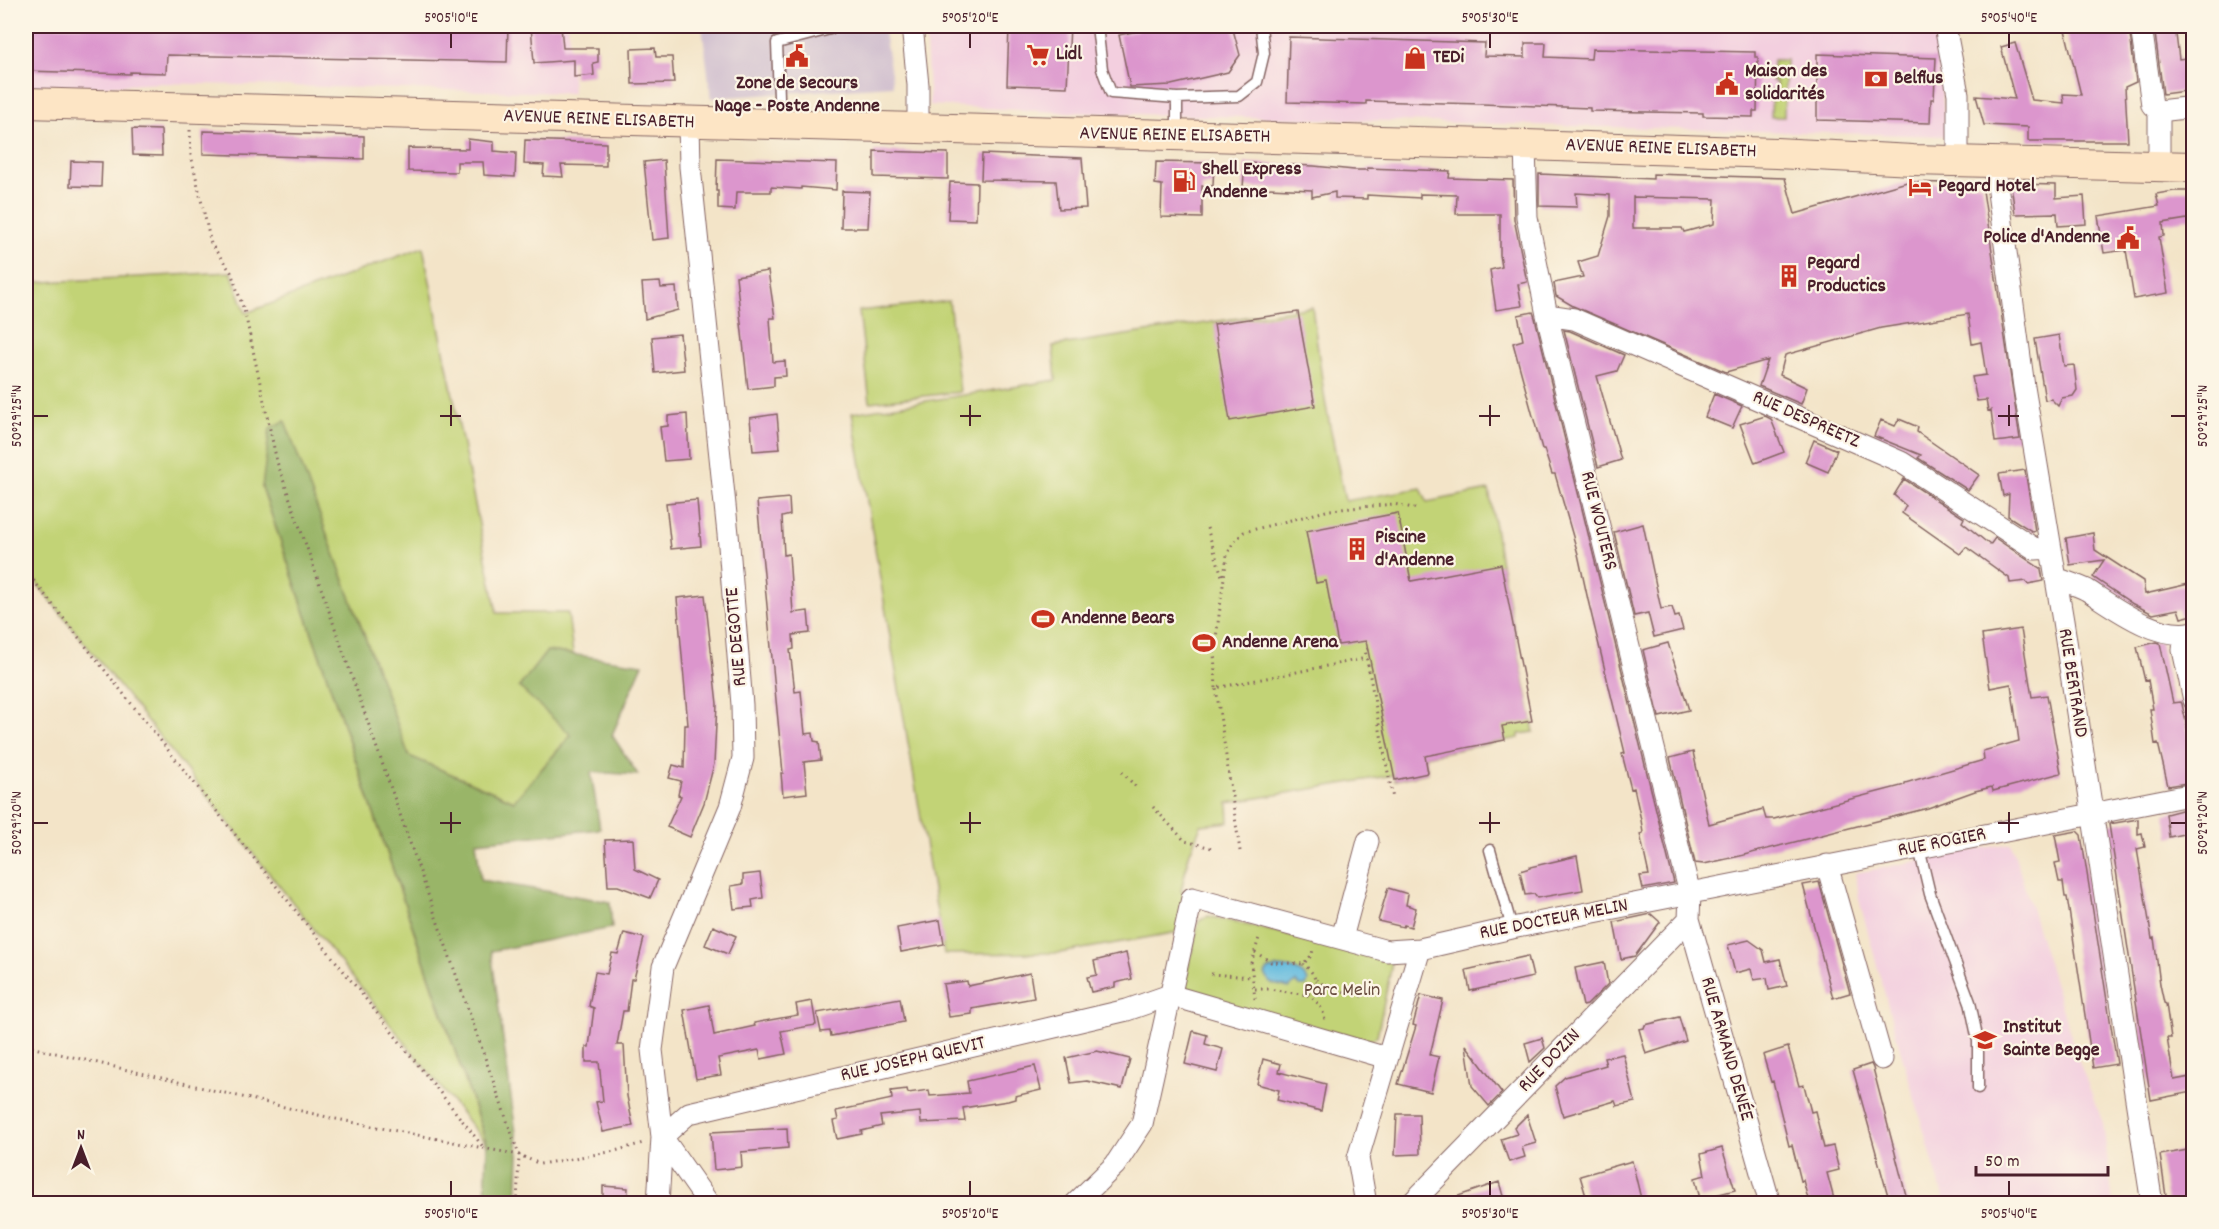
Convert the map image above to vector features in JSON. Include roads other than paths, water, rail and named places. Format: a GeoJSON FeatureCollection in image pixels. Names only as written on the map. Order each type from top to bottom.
{"type":"FeatureCollection","features":[{"type":"Feature","properties":{"kind":"main road","name":"AVENUE REINE ELISABETH"},"geometry":{"type":"LineString","coordinates":[[26,104],[1525,145],[2193,167]]}},
{"type":"Feature","properties":{"kind":"street"},"geometry":{"type":"LineString","coordinates":[[912,26],[918,84],[918,128]]}},
{"type":"Feature","properties":{"kind":"street"},"geometry":{"type":"LineString","coordinates":[[1945,26],[1958,94],[1958,161]]}},
{"type":"Feature","properties":{"kind":"street"},"geometry":{"type":"LineString","coordinates":[[2141,26],[2152,105],[2159,111],[2193,106]]}},
{"type":"Feature","properties":{"kind":"street"},"geometry":{"type":"LineString","coordinates":[[2159,111],[2159,165]]}},
{"type":"Feature","properties":{"kind":"street","name":"RUE DEGOTTE"},"geometry":{"type":"LineString","coordinates":[[658,1203],[662,1137],[652,1050],[663,967],[730,807],[743,758],[742,705],[728,534],[690,167],[689,123]]}},
{"type":"Feature","properties":{"kind":"street","name":"RUE WOUTERS"},"geometry":{"type":"LineString","coordinates":[[1525,145],[1527,217],[1547,315],[1690,894]]}},
{"type":"Feature","properties":{"kind":"street","name":"RUE BERTRAND"},"geometry":{"type":"LineString","coordinates":[[1994,162],[2024,387],[2056,578],[2152,1203]]}},
{"type":"Feature","properties":{"kind":"street","name":"RUE DESPREETZ"},"geometry":{"type":"LineString","coordinates":[[1547,315],[1574,319],[1901,462],[2035,549],[2051,548]]}},
{"type":"Feature","properties":{"kind":"street"},"geometry":{"type":"LineString","coordinates":[[2056,578],[2084,589],[2114,609],[2153,628],[2189,633],[2183,650],[2193,700]]}},
{"type":"Feature","properties":{"kind":"street","name":"RUE ROGIER"},"geometry":{"type":"LineString","coordinates":[[1690,894],[2193,794]]}},
{"type":"Feature","properties":{"kind":"street"},"geometry":{"type":"LineString","coordinates":[[1342,938],[1368,841]]}},
{"type":"Feature","properties":{"kind":"street"},"geometry":{"type":"LineString","coordinates":[[1827,866],[1882,1059]]}},
{"type":"Feature","properties":{"kind":"street","name":"RUE ARMAND DENÉE"},"geometry":{"type":"LineString","coordinates":[[1690,894],[1689,919],[1770,1203]]}},
{"type":"Feature","properties":{"kind":"street","name":"RUE DOCTEUR MELIN"},"geometry":{"type":"LineString","coordinates":[[1170,995],[1192,898],[1387,951],[1420,949],[1512,928],[1690,894]]}},
{"type":"Feature","properties":{"kind":"street","name":"RUE DOZIN"},"geometry":{"type":"LineString","coordinates":[[1411,1203],[1689,919]]}},
{"type":"Feature","properties":{"kind":"street"},"geometry":{"type":"LineString","coordinates":[[1366,1203],[1358,1158],[1420,949]]}},
{"type":"Feature","properties":{"kind":"street"},"geometry":{"type":"LineString","coordinates":[[1075,1203],[1115,1165],[1142,1124],[1170,995],[1388,1058]]}},
{"type":"Feature","properties":{"kind":"street","name":"RUE JOSEPH QUEVIT"},"geometry":{"type":"LineString","coordinates":[[662,1137],[689,1113],[1115,1012],[1170,995]]}},
{"type":"Feature","properties":{"kind":"street"},"geometry":{"type":"LineString","coordinates":[[662,1137],[709,1203]]}},
{"type":"Feature","properties":{"kind":"lane"},"geometry":{"type":"LineString","coordinates":[[780,124],[777,44],[835,26]]}},
{"type":"Feature","properties":{"kind":"lane"},"geometry":{"type":"LineString","coordinates":[[1096,26],[1102,69],[1111,93],[1176,98],[1239,96],[1257,82],[1264,52],[1261,26]]}},
{"type":"Feature","properties":{"kind":"lane"},"geometry":{"type":"LineString","coordinates":[[1176,98],[1176,136]]}},
{"type":"Feature","properties":{"kind":"lane"},"geometry":{"type":"LineString","coordinates":[[1919,848],[1930,894],[1970,1002],[1978,1041],[1978,1088]]}},
{"type":"Feature","properties":{"kind":"lane"},"geometry":{"type":"LineString","coordinates":[[1490,850],[1512,928]]}},
{"type":"Feature","properties":{"kind":"water"},"geometry":{"type":"Polygon","coordinates":[[[1277,967],[1299,971],[1308,981],[1306,986],[1300,986],[1296,982],[1289,988],[1270,983],[1265,974],[1268,970],[1277,967]]]}},
{"type":"Feature","properties":{"kind":"place","name":"Lidl"},"geometry":{"type":"Point","coordinates":[1038,55]}},
{"type":"Feature","properties":{"kind":"place","name":"Zone de Secours Nage - Poste Andenne"},"geometry":{"type":"Point","coordinates":[797,56]}},
{"type":"Feature","properties":{"kind":"place","name":"TEDi"},"geometry":{"type":"Point","coordinates":[1415,58]}},
{"type":"Feature","properties":{"kind":"place","name":"Belfius"},"geometry":{"type":"Point","coordinates":[1876,79]}},
{"type":"Feature","properties":{"kind":"place","name":"Maison des solidarités"},"geometry":{"type":"Point","coordinates":[1727,84]}},
{"type":"Feature","properties":{"kind":"place","name":"Shell Express Andenne"},"geometry":{"type":"Point","coordinates":[1184,181]}},
{"type":"Feature","properties":{"kind":"place","name":"Pegard Hotel"},"geometry":{"type":"Point","coordinates":[1920,187]}},
{"type":"Feature","properties":{"kind":"place","name":"Police d'Andenne"},"geometry":{"type":"Point","coordinates":[2128,238]}},
{"type":"Feature","properties":{"kind":"place","name":"Pegard Productics"},"geometry":{"type":"Point","coordinates":[1789,276]}},
{"type":"Feature","properties":{"kind":"place","name":"Piscine d'Andenne"},"geometry":{"type":"Point","coordinates":[1357,549]}},
{"type":"Feature","properties":{"kind":"place","name":"Andenne Bears"},"geometry":{"type":"Point","coordinates":[1043,619]}},
{"type":"Feature","properties":{"kind":"place","name":"Andenne Arena"},"geometry":{"type":"Point","coordinates":[1204,643]}},
{"type":"Feature","properties":{"kind":"place","name":"Institut Sainte Begge"},"geometry":{"type":"Point","coordinates":[1985,1040]}},
{"type":"Feature","properties":{"kind":"park label","name":"Parc Melin"},"geometry":{"type":"Point","coordinates":[1342,991]}}]}
